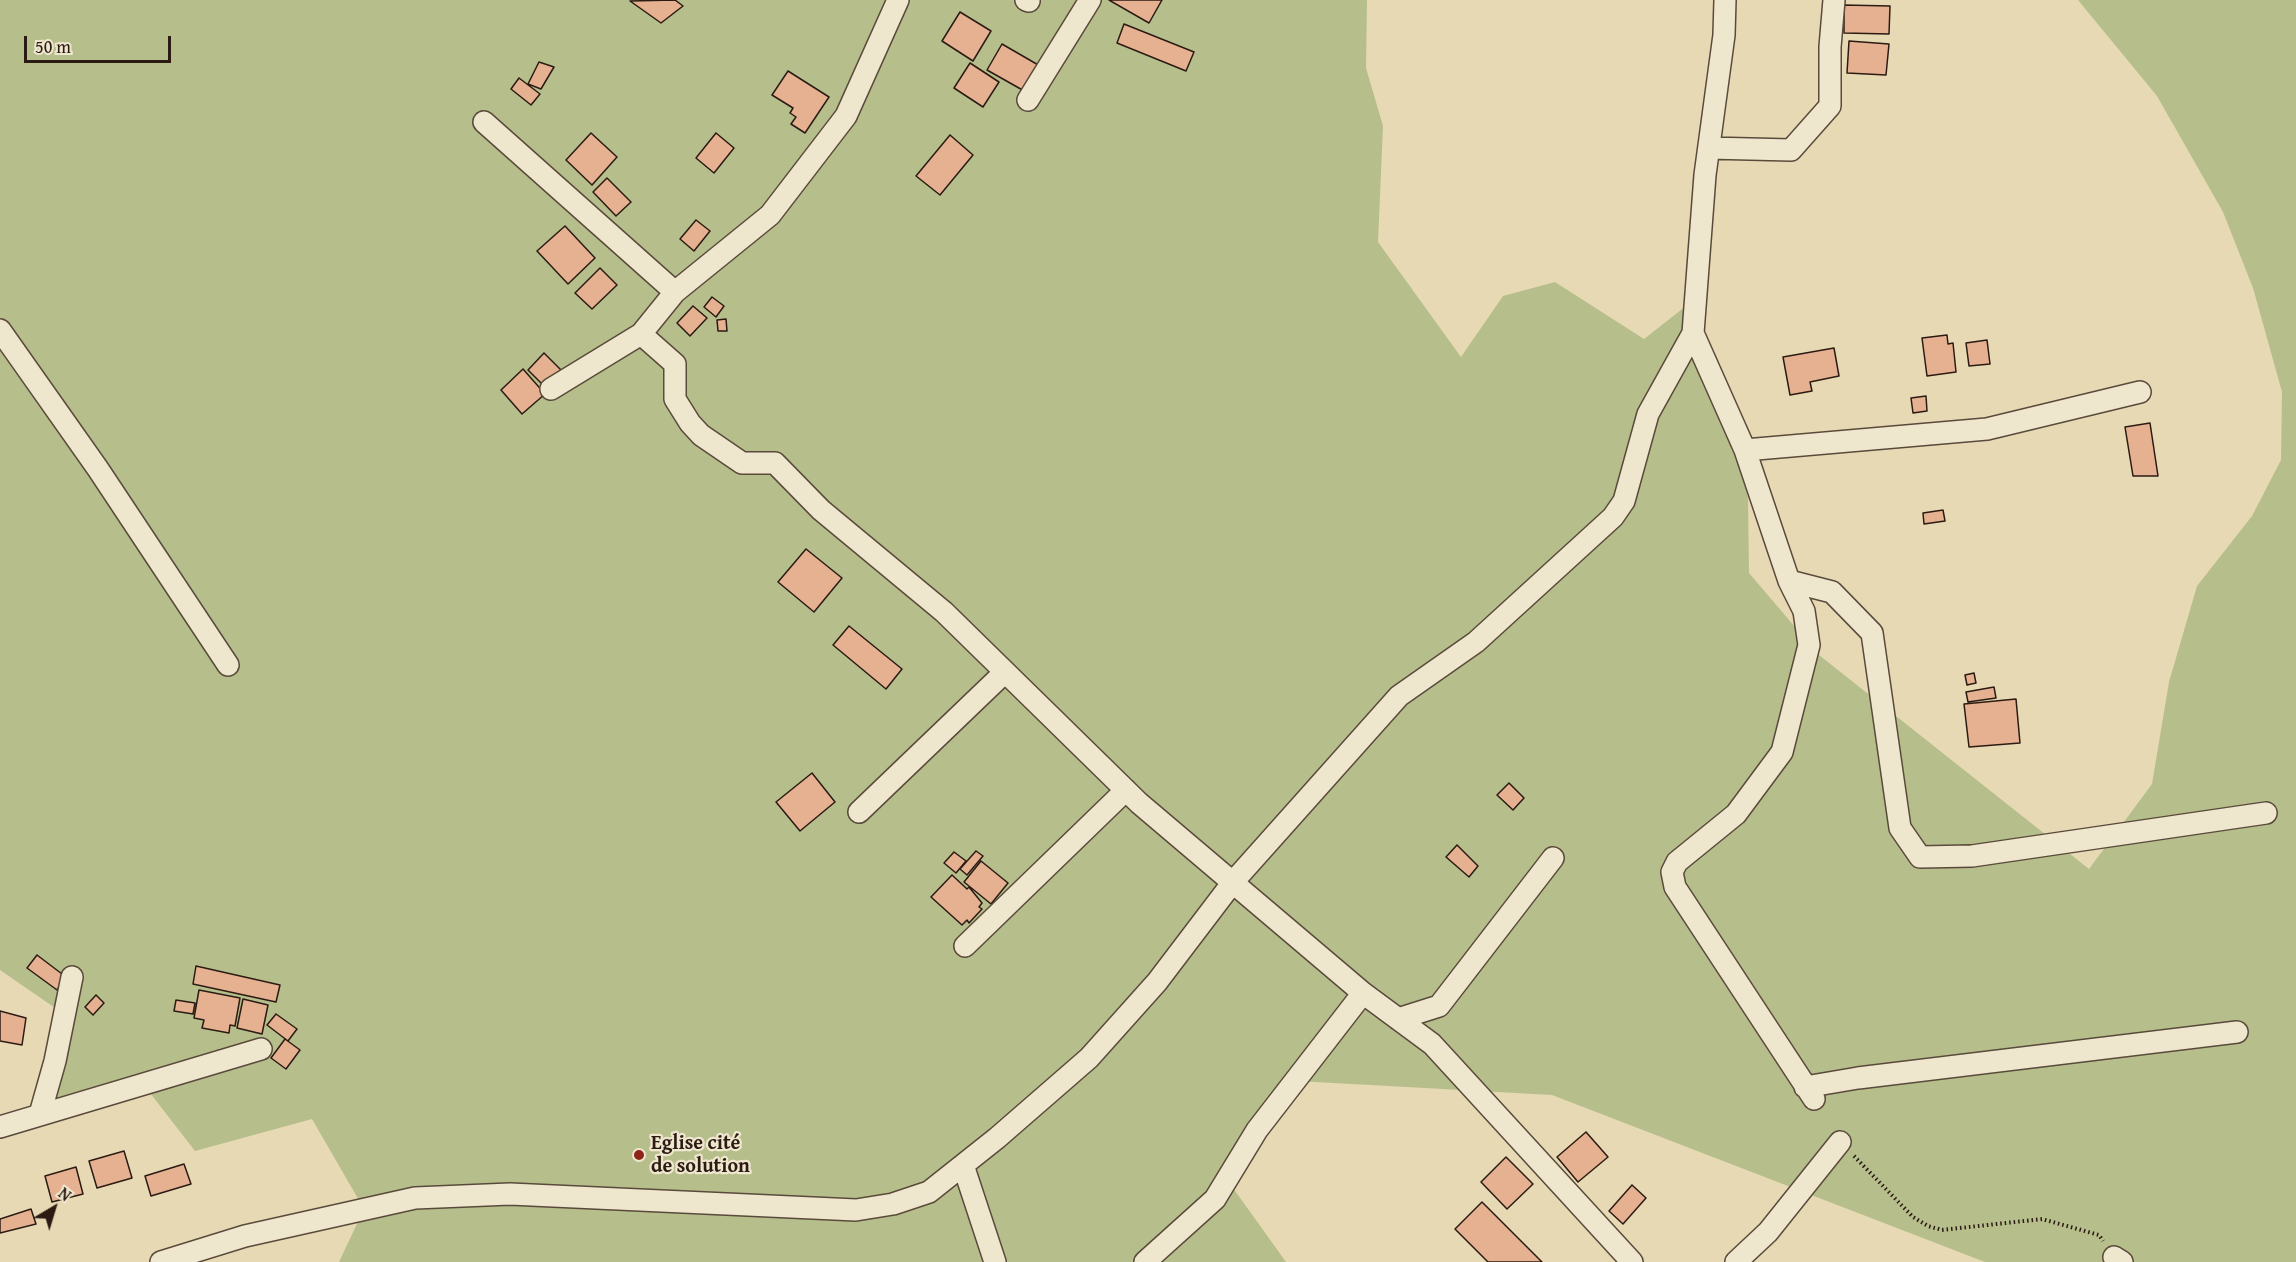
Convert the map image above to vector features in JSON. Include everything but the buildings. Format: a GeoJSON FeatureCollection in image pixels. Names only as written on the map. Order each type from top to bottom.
{"type":"FeatureCollection","features":[{"type":"Feature","properties":{"kind":"street"},"geometry":{"type":"LineString","coordinates":[[551,389],[641,334],[675,292],[770,215],[846,116],[898,0]]}},
{"type":"Feature","properties":{"kind":"street"},"geometry":{"type":"LineString","coordinates":[[1028,100],[1090,0]]}},
{"type":"Feature","properties":{"kind":"street"},"geometry":{"type":"LineString","coordinates":[[166,1261],[244,1236],[415,1198],[510,1194],[855,1210],[893,1204],[929,1192],[963,1166],[1089,1058],[1157,982],[1233,882],[1399,696],[1476,642],[1614,517],[1631,484],[1648,414],[1693,333],[1709,148],[1724,35],[1725,0]]}},
{"type":"Feature","properties":{"kind":"street"},"geometry":{"type":"LineString","coordinates":[[1709,148],[1791,150],[1830,106],[1830,47],[1834,0]]}},
{"type":"Feature","properties":{"kind":"street"},"geometry":{"type":"LineString","coordinates":[[484,122],[675,292]]}},
{"type":"Feature","properties":{"kind":"street"},"geometry":{"type":"LineString","coordinates":[[0,330],[98,469],[228,664]]}},
{"type":"Feature","properties":{"kind":"street"},"geometry":{"type":"LineString","coordinates":[[1693,333],[1745,450],[1789,581],[1804,611],[1809,645],[1782,752],[1736,814],[1677,862],[1672,872],[1675,887],[1810,1093],[1858,1078],[2237,1032]]}},
{"type":"Feature","properties":{"kind":"street"},"geometry":{"type":"LineString","coordinates":[[641,334],[675,364],[675,399],[690,423],[701,435],[742,463],[775,463],[821,510],[944,612],[1126,790],[1363,993],[1432,1044],[1632,1262]]}},
{"type":"Feature","properties":{"kind":"street"},"geometry":{"type":"LineString","coordinates":[[1745,450],[1987,429],[2140,392]]}},
{"type":"Feature","properties":{"kind":"street"},"geometry":{"type":"LineString","coordinates":[[1789,581],[1832,592],[1872,633],[1900,828],[1920,857],[1972,856],[2266,813]]}},
{"type":"Feature","properties":{"kind":"street"},"geometry":{"type":"LineString","coordinates":[[859,813],[1005,672]]}},
{"type":"Feature","properties":{"kind":"street"},"geometry":{"type":"LineString","coordinates":[[965,946],[1126,790]]}},
{"type":"Feature","properties":{"kind":"street"},"geometry":{"type":"LineString","coordinates":[[1398,1019],[1439,1006],[1553,858]]}},
{"type":"Feature","properties":{"kind":"street"},"geometry":{"type":"LineString","coordinates":[[40,1114],[55,1060],[72,977]]}},
{"type":"Feature","properties":{"kind":"street"},"geometry":{"type":"LineString","coordinates":[[1146,1262],[1215,1199],[1257,1130],[1363,993]]}},
{"type":"Feature","properties":{"kind":"street"},"geometry":{"type":"LineString","coordinates":[[0,1127],[261,1049]]}},
{"type":"Feature","properties":{"kind":"street"},"geometry":{"type":"LineString","coordinates":[[1736,1262],[1768,1232],[1840,1142]]}},
{"type":"Feature","properties":{"kind":"street"},"geometry":{"type":"LineString","coordinates":[[963,1166],[995,1262]]}},
{"type":"Feature","properties":{"kind":"path"},"geometry":{"type":"LineString","coordinates":[[1840,1142],[1913,1217],[1928,1226],[1942,1230],[2042,1219],[2099,1235],[2118,1260]]}},
{"type":"Feature","properties":{"kind":"green space"},"geometry":{"type":"Polygon","coordinates":[[[0,0],[1367,0],[1366,68],[1383,126],[1378,242],[1461,357],[1503,296],[1555,282],[1644,339],[1686,306],[1727,394],[1748,498],[1749,573],[1819,655],[2089,869],[2152,784],[2169,682],[2197,586],[2252,516],[2281,460],[2282,392],[2253,288],[2223,212],[2157,96],[2078,0],[2296,0],[2296,1262],[1985,1262],[1552,1095],[1297,1081],[1228,1181],[1286,1262],[339,1262],[364,1209],[312,1119],[195,1151],[140,1080],[51,1112],[74,1021],[0,970],[0,0]]]}},
{"type":"Feature","properties":{"kind":"place","name":"Eglise cité de solution"},"geometry":{"type":"Point","coordinates":[639,1155]}}]}
